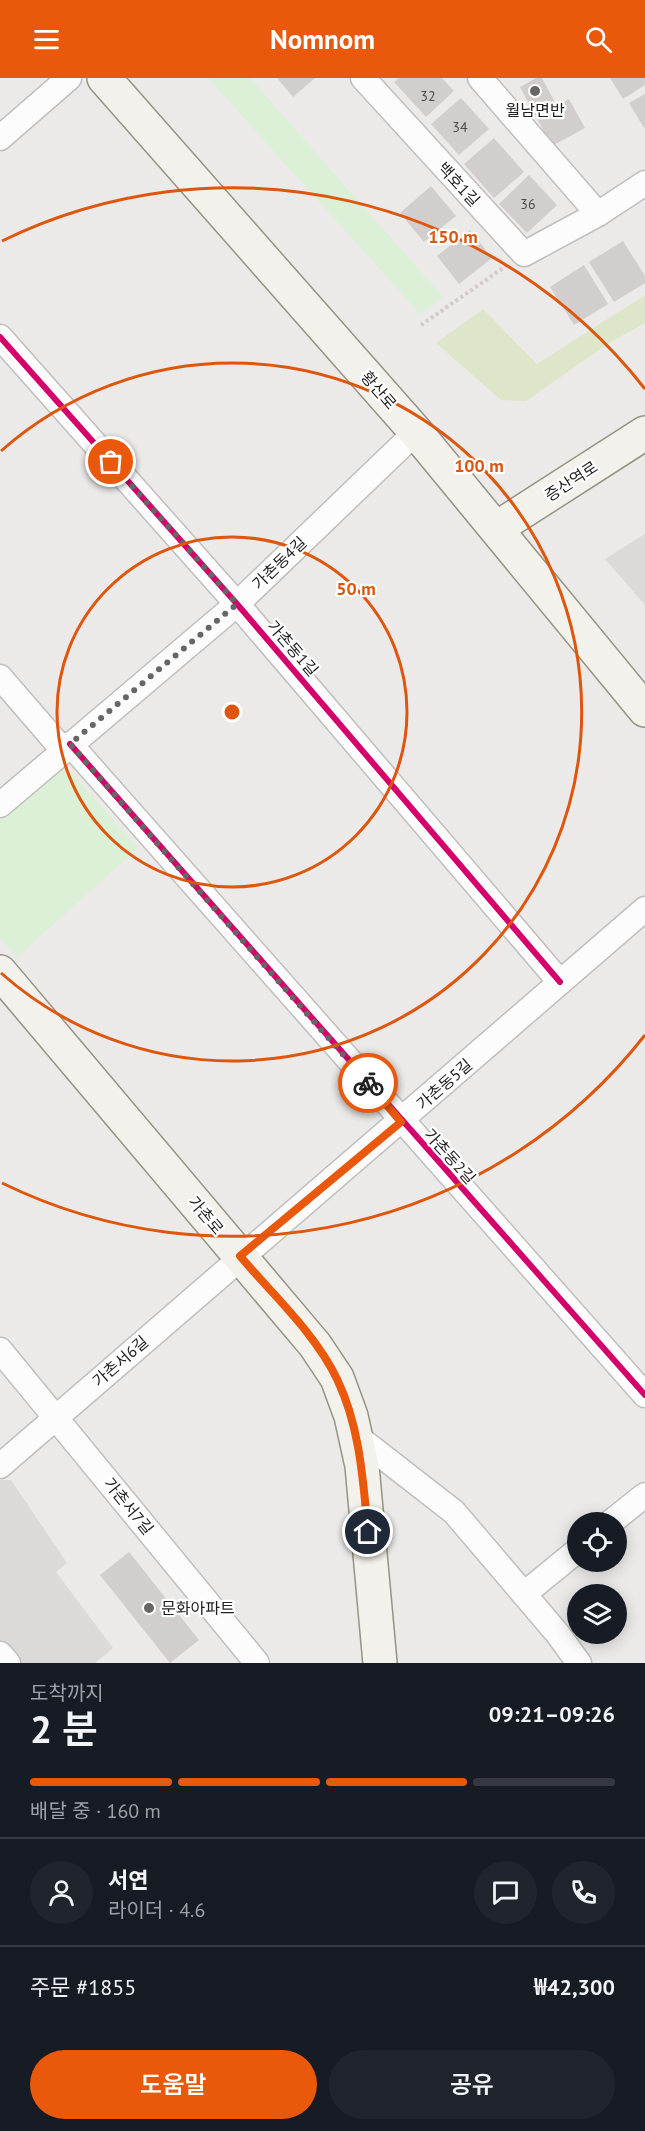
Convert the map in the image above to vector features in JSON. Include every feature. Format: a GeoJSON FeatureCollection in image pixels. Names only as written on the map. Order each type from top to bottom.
{"type":"FeatureCollection","features":[{"type":"Feature","properties":{"kind":"main road","name":"황산로"},"geometry":{"type":"LineString","coordinates":[[104,78],[416,432],[645,710]]}},
{"type":"Feature","properties":{"kind":"main road","name":"증산역로"},"geometry":{"type":"LineString","coordinates":[[497,528],[645,433]]}},
{"type":"Feature","properties":{"kind":"main road","name":"가촌로"},"geometry":{"type":"LineString","coordinates":[[0,972],[315,1345],[336,1378],[355,1435],[362,1466],[380,1663]]}},
{"type":"Feature","properties":{"kind":"street"},"geometry":{"type":"LineString","coordinates":[[0,138],[69,78]]}},
{"type":"Feature","properties":{"kind":"street","name":"백호1길"},"geometry":{"type":"LineString","coordinates":[[363,78],[524,254]]}},
{"type":"Feature","properties":{"kind":"street"},"geometry":{"type":"LineString","coordinates":[[485,80],[598,214]]}},
{"type":"Feature","properties":{"kind":"street"},"geometry":{"type":"LineString","coordinates":[[524,254],[598,214],[645,183]]}},
{"type":"Feature","properties":{"kind":"street","name":"가촌동1길"},"geometry":{"type":"LineString","coordinates":[[0,337],[237,604],[560,982]]}},
{"type":"Feature","properties":{"kind":"street","name":"가촌동4길"},"geometry":{"type":"LineString","coordinates":[[0,805],[237,604],[416,432]]}},
{"type":"Feature","properties":{"kind":"street","name":"가촌동2길"},"geometry":{"type":"LineString","coordinates":[[0,677],[66,747],[645,1395]]}},
{"type":"Feature","properties":{"kind":"street","name":"가촌동5길"},"geometry":{"type":"LineString","coordinates":[[240,1256],[401,1122],[645,909]]}},
{"type":"Feature","properties":{"kind":"street","name":"가촌서6길"},"geometry":{"type":"LineString","coordinates":[[0,1466],[240,1256]]}},
{"type":"Feature","properties":{"kind":"street","name":"가촌서7길"},"geometry":{"type":"LineString","coordinates":[[0,1350],[257,1663]]}},
{"type":"Feature","properties":{"kind":"street"},"geometry":{"type":"LineString","coordinates":[[355,1435],[454,1512],[579,1663]]}},
{"type":"Feature","properties":{"kind":"street"},"geometry":{"type":"LineString","coordinates":[[624,1512],[645,1495]]}},
{"type":"Feature","properties":{"kind":"street"},"geometry":{"type":"LineString","coordinates":[[524,1594],[567,1559]]}},
{"type":"Feature","properties":{"kind":"street"},"geometry":{"type":"LineString","coordinates":[[0,1654],[8,1663]]}},
{"type":"Feature","properties":{"kind":"path"},"geometry":{"type":"LineString","coordinates":[[420,325],[524,254]]}},
{"type":"Feature","properties":{"kind":"shaded area"},"geometry":{"type":"Polygon","coordinates":[[[645,534],[645,605],[605,559],[645,534]]]}},
{"type":"Feature","properties":{"kind":"shaded area"},"geometry":{"type":"Polygon","coordinates":[[[0,1480],[11,1480],[67,1563],[56,1572],[113,1648],[95,1663],[19,1663],[0,1640],[0,1480]]]}},
{"type":"Feature","properties":{"kind":"green space"},"geometry":{"type":"Polygon","coordinates":[[[208,78],[250,78],[443,297],[420,314],[208,78]]]}},
{"type":"Feature","properties":{"kind":"green space"},"geometry":{"type":"Polygon","coordinates":[[[645,295],[645,323],[609,343],[526,401],[501,400],[436,343],[483,309],[537,364],[645,295]]]}},
{"type":"Feature","properties":{"kind":"green space"},"geometry":{"type":"Polygon","coordinates":[[[62,762],[138,848],[17,957],[0,937],[0,818],[62,762]]]}},
{"type":"Feature","properties":{"kind":"building"},"geometry":{"type":"Polygon","coordinates":[[[277,78],[315,78],[293,97],[277,78]]]}},
{"type":"Feature","properties":{"kind":"building"},"geometry":{"type":"Polygon","coordinates":[[[399,78],[442,78],[454,91],[426,117],[394,82],[399,78]]]}},
{"type":"Feature","properties":{"kind":"building"},"geometry":{"type":"Polygon","coordinates":[[[536,78],[542,78],[557,106],[569,99],[585,128],[552,146],[520,87],[536,78]]]}},
{"type":"Feature","properties":{"kind":"building"},"geometry":{"type":"Polygon","coordinates":[[[610,78],[645,78],[645,85],[623,99],[610,78]]]}},
{"type":"Feature","properties":{"kind":"building"},"geometry":{"type":"Polygon","coordinates":[[[645,94],[645,127],[644,128],[629,103],[645,94]]]}},
{"type":"Feature","properties":{"kind":"building"},"geometry":{"type":"Polygon","coordinates":[[[461,98],[489,129],[459,155],[431,124],[461,98]]]}},
{"type":"Feature","properties":{"kind":"building"},"geometry":{"type":"Polygon","coordinates":[[[494,138],[524,172],[494,198],[464,164],[494,138]]]}},
{"type":"Feature","properties":{"kind":"building"},"geometry":{"type":"Polygon","coordinates":[[[529,175],[557,205],[527,233],[499,204],[529,175]]]}},
{"type":"Feature","properties":{"kind":"building"},"geometry":{"type":"Polygon","coordinates":[[[431,186],[456,216],[424,242],[400,213],[431,186]]]}},
{"type":"Feature","properties":{"kind":"building"},"geometry":{"type":"Polygon","coordinates":[[[470,230],[492,258],[459,284],[437,256],[470,230]]]}},
{"type":"Feature","properties":{"kind":"building"},"geometry":{"type":"Polygon","coordinates":[[[623,241],[645,276],[645,283],[614,302],[589,262],[623,241]]]}},
{"type":"Feature","properties":{"kind":"building"},"geometry":{"type":"Polygon","coordinates":[[[584,265],[608,304],[574,325],[550,287],[584,265]]]}},
{"type":"Feature","properties":{"kind":"building","name":"문화아파트"},"geometry":{"type":"Polygon","coordinates":[[[129,1552],[199,1640],[170,1663],[100,1575],[129,1552]]]}},
{"type":"Feature","properties":{"kind":"cycle path"},"geometry":{"type":"LineString","coordinates":[[0,337],[237,604],[560,982]]}},
{"type":"Feature","properties":{"kind":"cycle path"},"geometry":{"type":"LineString","coordinates":[[70,744],[645,1395]]}},
{"type":"Feature","properties":{"kind":"way so far"},"geometry":{"type":"LineString","coordinates":[[111,462],[237,604],[70,744],[368,1083]]}},
{"type":"Feature","properties":{"kind":"place","name":"월남면반"},"geometry":{"type":"Point","coordinates":[535,91]}},
{"type":"Feature","properties":{"kind":"place","name":"문화아파트"},"geometry":{"type":"Point","coordinates":[149,1608]}},
{"type":"Feature","properties":{"kind":"route"},"geometry":{"type":"LineString","coordinates":[[368,1083],[401,1122],[240,1256],[315,1345],[336,1378],[351,1416],[362,1466],[368,1532]]}}]}
